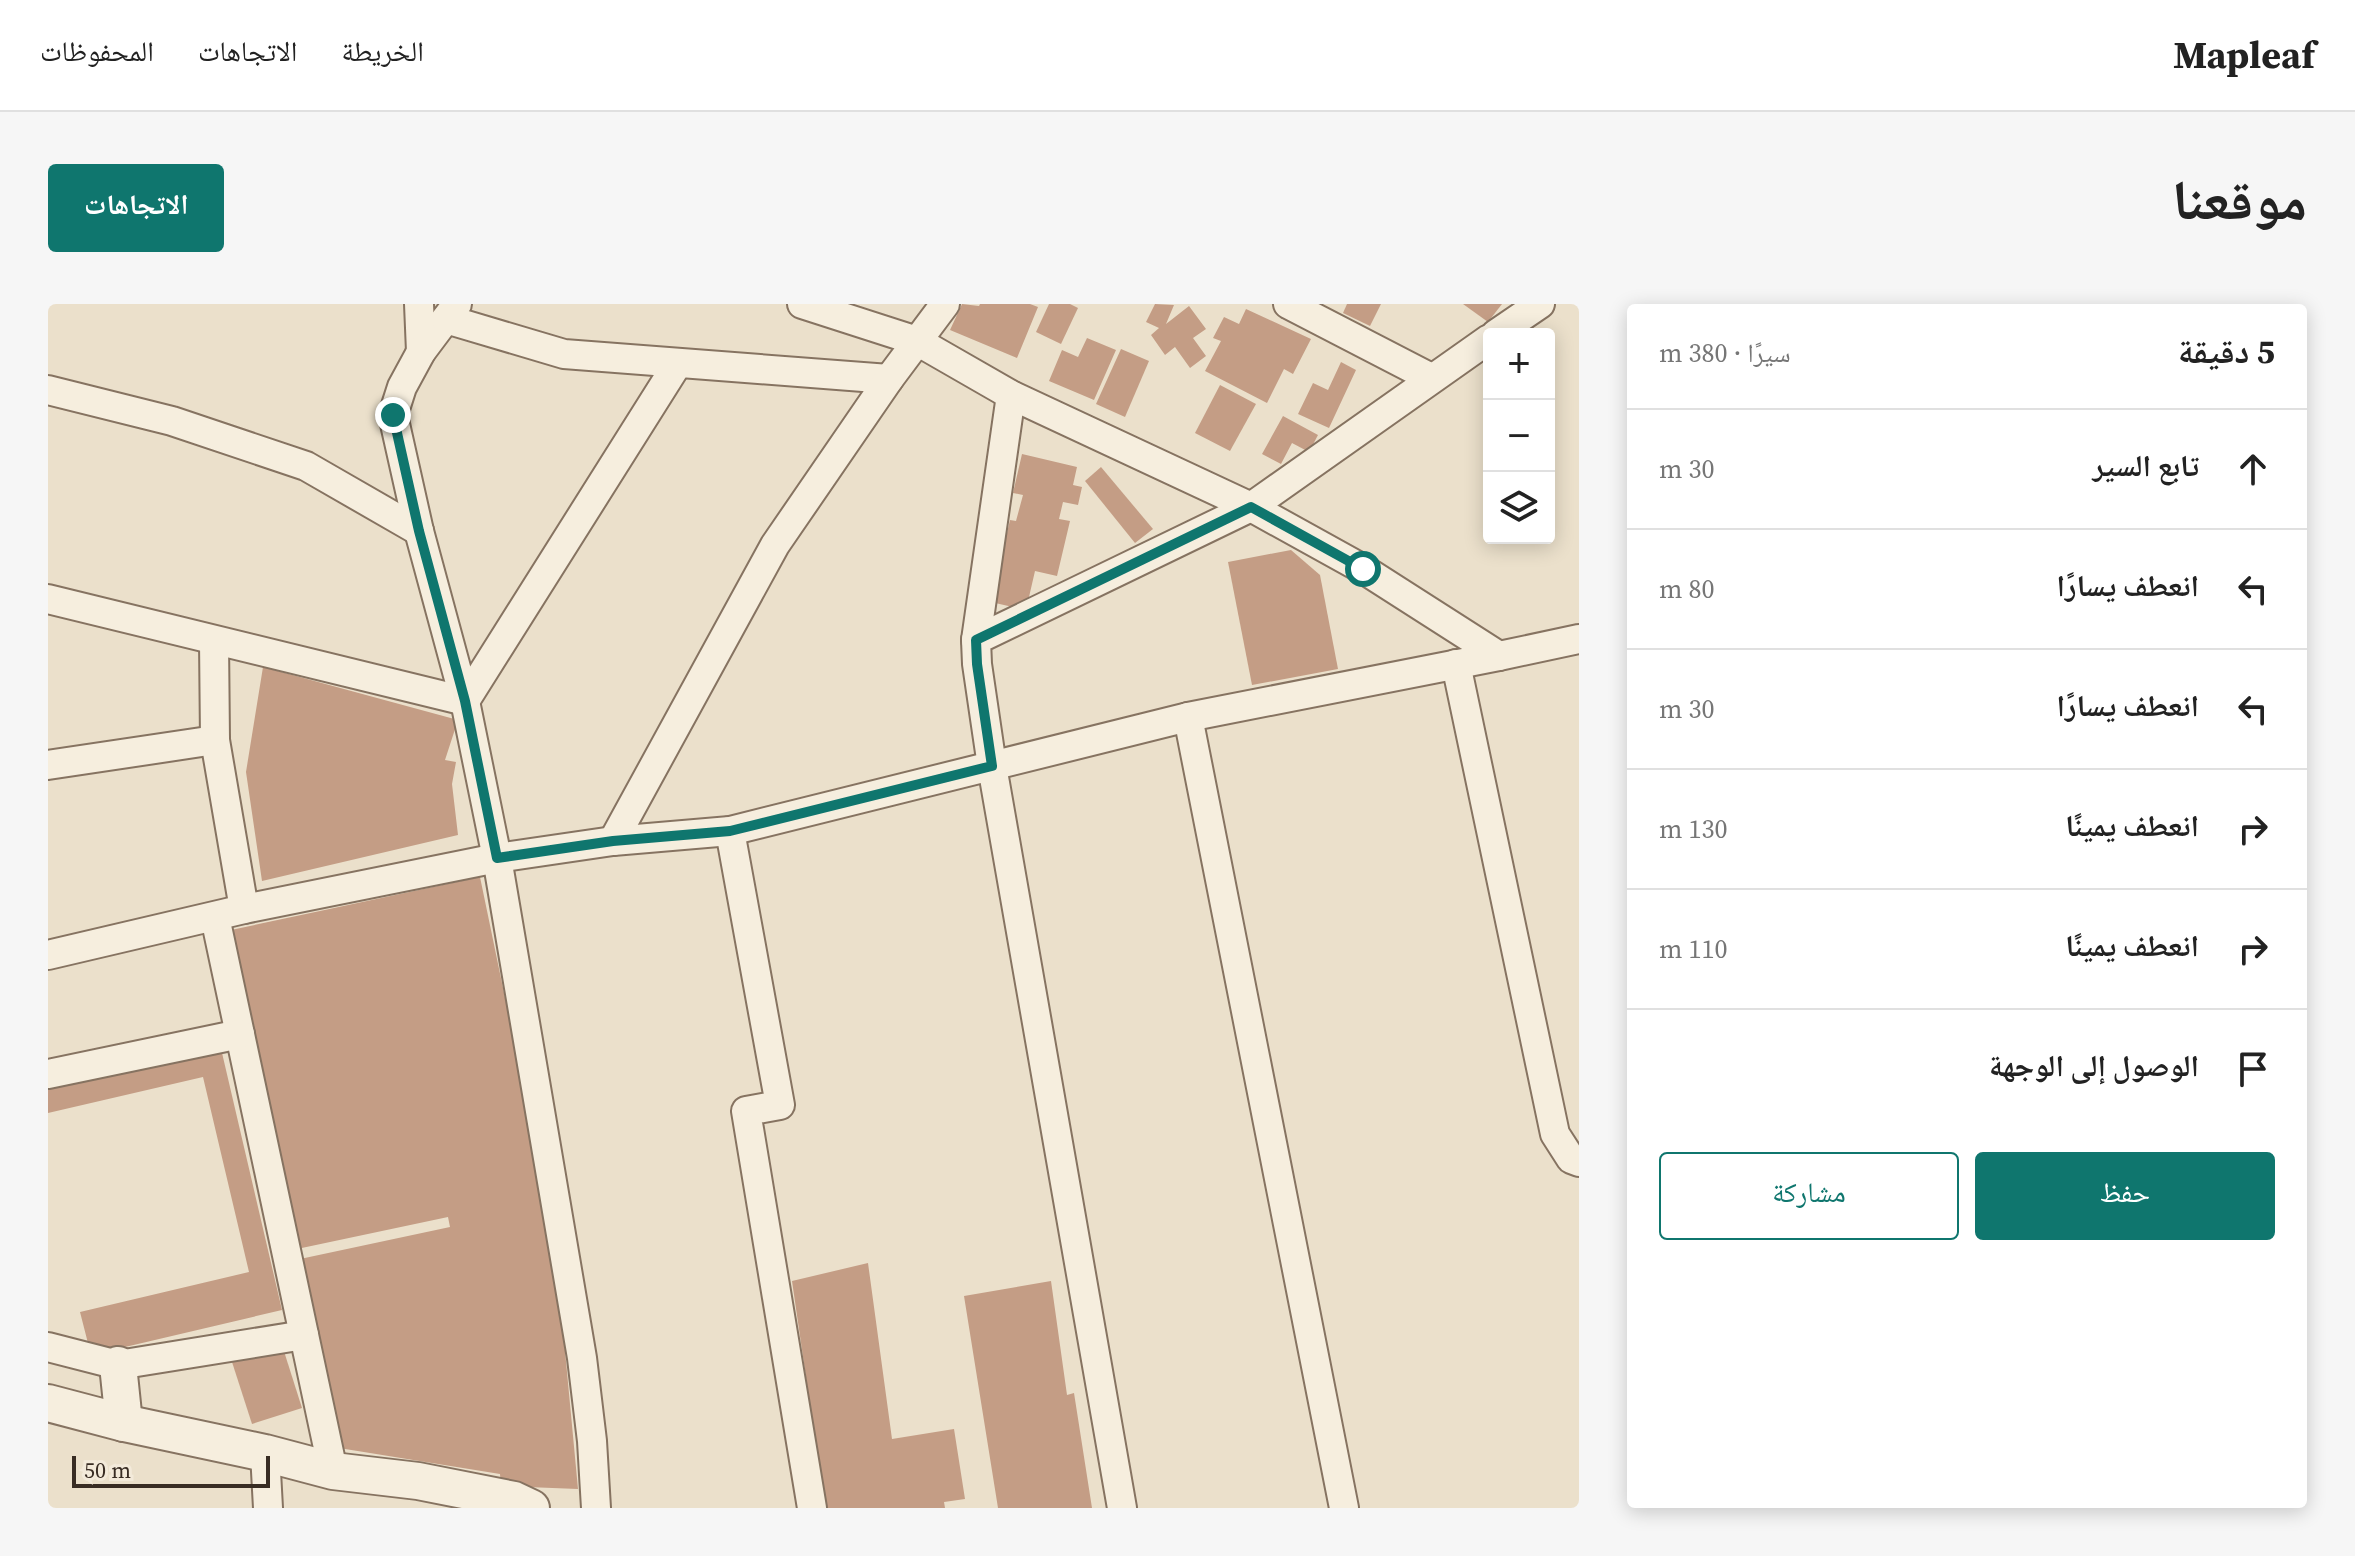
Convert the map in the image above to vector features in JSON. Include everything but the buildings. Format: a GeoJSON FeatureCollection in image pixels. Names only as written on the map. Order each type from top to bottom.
{"type":"FeatureCollection","features":[{"type":"Feature","properties":{"kind":"street"},"geometry":{"type":"LineString","coordinates":[[419,304],[421,352]]}},
{"type":"Feature","properties":{"kind":"street"},"geometry":{"type":"LineString","coordinates":[[802,304],[917,341],[1011,395],[1251,507],[1363,569],[1499,656]]}},
{"type":"Feature","properties":{"kind":"street"},"geometry":{"type":"LineString","coordinates":[[613,841],[775,545],[889,379],[945,304]]}},
{"type":"Feature","properties":{"kind":"street"},"geometry":{"type":"LineString","coordinates":[[1288,304],[1431,378]]}},
{"type":"Feature","properties":{"kind":"street"},"geometry":{"type":"LineString","coordinates":[[1505,328],[1540,304]]}},
{"type":"Feature","properties":{"kind":"street"},"geometry":{"type":"LineString","coordinates":[[596,1508],[582,1358],[497,858],[465,701],[419,531],[393,415],[402,387],[421,352],[451,312],[564,354],[889,379]]}},
{"type":"Feature","properties":{"kind":"street"},"geometry":{"type":"LineString","coordinates":[[976,640],[1251,507],[1483,343]]}},
{"type":"Feature","properties":{"kind":"street"},"geometry":{"type":"LineString","coordinates":[[465,701],[678,363]]}},
{"type":"Feature","properties":{"kind":"street"},"geometry":{"type":"LineString","coordinates":[[48,390],[172,421],[306,466],[419,531]]}},
{"type":"Feature","properties":{"kind":"street"},"geometry":{"type":"LineString","coordinates":[[1011,395],[976,640],[977,664],[992,766],[1122,1508]]}},
{"type":"Feature","properties":{"kind":"street"},"geometry":{"type":"LineString","coordinates":[[48,599],[465,701]]}},
{"type":"Feature","properties":{"kind":"street"},"geometry":{"type":"LineString","coordinates":[[48,955],[244,909],[497,858],[613,841],[730,831],[1188,717],[1579,639]]}},
{"type":"Feature","properties":{"kind":"street"},"geometry":{"type":"LineString","coordinates":[[214,641],[215,740],[244,909]]}},
{"type":"Feature","properties":{"kind":"street"},"geometry":{"type":"LineString","coordinates":[[1456,664],[1555,1134],[1571,1159],[1579,1162]]}},
{"type":"Feature","properties":{"kind":"street"},"geometry":{"type":"LineString","coordinates":[[1188,717],[1344,1508]]}},
{"type":"Feature","properties":{"kind":"street"},"geometry":{"type":"LineString","coordinates":[[48,765],[215,740]]}},
{"type":"Feature","properties":{"kind":"street"},"geometry":{"type":"LineString","coordinates":[[730,831],[780,1105],[746,1111],[812,1508]]}},
{"type":"Feature","properties":{"kind":"street"},"geometry":{"type":"LineString","coordinates":[[215,917],[333,1471]]}},
{"type":"Feature","properties":{"kind":"street"},"geometry":{"type":"LineString","coordinates":[[48,1074],[240,1034]]}},
{"type":"Feature","properties":{"kind":"street"},"geometry":{"type":"LineString","coordinates":[[48,1347],[118,1365],[304,1335]]}},
{"type":"Feature","properties":{"kind":"street"},"geometry":{"type":"LineString","coordinates":[[118,1365],[124,1423]]}},
{"type":"Feature","properties":{"kind":"street"},"geometry":{"type":"LineString","coordinates":[[48,1403],[333,1471],[418,1481],[520,1505]]}},
{"type":"Feature","properties":{"kind":"street"},"geometry":{"type":"LineString","coordinates":[[265,1453],[268,1508]]}},
{"type":"Feature","properties":{"kind":"route"},"geometry":{"type":"LineString","coordinates":[[393,415],[419,531],[465,701],[497,858],[613,841],[730,831],[992,766],[976,640],[1251,507],[1363,569]]}}]}
